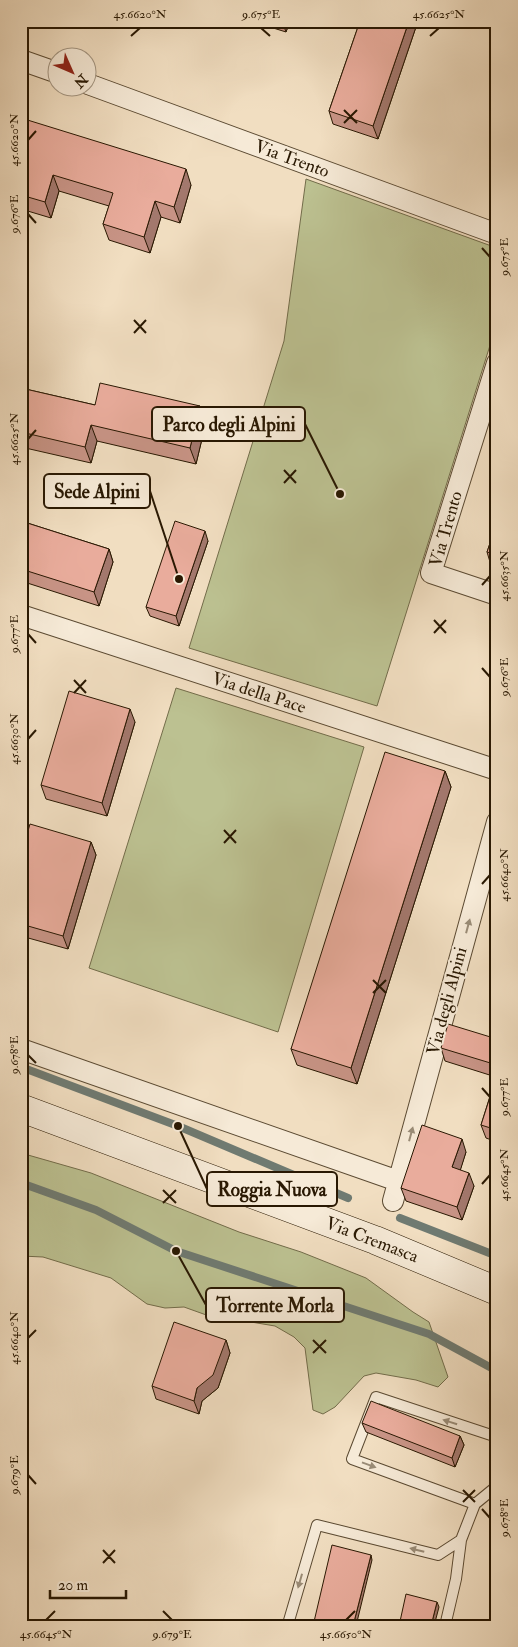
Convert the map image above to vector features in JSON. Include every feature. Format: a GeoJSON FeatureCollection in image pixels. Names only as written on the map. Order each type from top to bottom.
{"type":"FeatureCollection","features":[{"type":"Feature","properties":{"kind":"main road","name":"Via Cremasca"},"geometry":{"type":"LineString","coordinates":[[21,1108],[374,1240],[497,1291]]}},
{"type":"Feature","properties":{"kind":"street"},"geometry":{"type":"LineString","coordinates":[[21,60],[48,69]]}},
{"type":"Feature","properties":{"kind":"street","name":"Via Trento"},"geometry":{"type":"LineString","coordinates":[[98,88],[497,234]]}},
{"type":"Feature","properties":{"kind":"street","name":"Via Trento"},"geometry":{"type":"LineString","coordinates":[[497,363],[431,573],[497,595]]}},
{"type":"Feature","properties":{"kind":"street","name":"Via della Pace"},"geometry":{"type":"LineString","coordinates":[[21,615],[497,770]]}},
{"type":"Feature","properties":{"kind":"street","name":"Via degli Alpini"},"geometry":{"type":"LineString","coordinates":[[393,1201],[497,822]]}},
{"type":"Feature","properties":{"kind":"street"},"geometry":{"type":"LineString","coordinates":[[21,1049],[398,1181]]}},
{"type":"Feature","properties":{"kind":"lane"},"geometry":{"type":"LineString","coordinates":[[475,1504],[352,1459],[376,1397],[497,1437]]}},
{"type":"Feature","properties":{"kind":"lane"},"geometry":{"type":"LineString","coordinates":[[445,1626],[456,1579],[461,1540],[475,1504],[497,1486]]}},
{"type":"Feature","properties":{"kind":"lane"},"geometry":{"type":"LineString","coordinates":[[295,1626],[288,1624],[317,1525],[438,1555],[461,1540]]}},
{"type":"Feature","properties":{"kind":"green space"},"geometry":{"type":"Polygon","coordinates":[[[306,179],[497,248],[497,323],[377,706],[189,648],[284,341],[306,179]]]}},
{"type":"Feature","properties":{"kind":"green space"},"geometry":{"type":"Polygon","coordinates":[[[176,688],[364,747],[278,1032],[89,968],[176,688]]]}},
{"type":"Feature","properties":{"kind":"green space"},"geometry":{"type":"Polygon","coordinates":[[[21,1153],[91,1173],[239,1232],[301,1252],[366,1278],[429,1322],[448,1377],[438,1387],[416,1380],[376,1373],[364,1376],[335,1407],[323,1414],[313,1410],[305,1348],[294,1337],[275,1326],[245,1321],[223,1321],[184,1307],[165,1308],[147,1304],[111,1278],[43,1257],[21,1256],[21,1153]]]}},
{"type":"Feature","properties":{"kind":"building"},"geometry":{"type":"Polygon","coordinates":[[[360,21],[409,21],[373,126],[329,111],[360,21]]]}},
{"type":"Feature","properties":{"kind":"building"},"geometry":{"type":"Polygon","coordinates":[[[21,118],[186,169],[174,207],[155,201],[144,237],[103,224],[113,193],[53,175],[45,202],[21,195],[21,118]]]}},
{"type":"Feature","properties":{"kind":"building"},"geometry":{"type":"Polygon","coordinates":[[[100,383],[200,406],[190,448],[91,425],[85,447],[21,432],[21,388],[95,405],[100,383]]]}},
{"type":"Feature","properties":{"kind":"building"},"geometry":{"type":"Polygon","coordinates":[[[21,521],[109,549],[94,592],[21,569],[21,521]]]}},
{"type":"Feature","properties":{"kind":"building"},"geometry":{"type":"Polygon","coordinates":[[[175,521],[205,531],[176,616],[146,607],[175,521]]]}},
{"type":"Feature","properties":{"kind":"building"},"geometry":{"type":"Polygon","coordinates":[[[497,523],[497,555],[487,552],[497,523]]]}},
{"type":"Feature","properties":{"kind":"building"},"geometry":{"type":"Polygon","coordinates":[[[69,691],[130,709],[102,803],[41,785],[69,691]]]}},
{"type":"Feature","properties":{"kind":"building"},"geometry":{"type":"Polygon","coordinates":[[[385,752],[445,771],[351,1068],[291,1049],[385,752]]]}},
{"type":"Feature","properties":{"kind":"building"},"geometry":{"type":"Polygon","coordinates":[[[30,824],[91,842],[63,936],[21,924],[21,855],[30,824]]]}},
{"type":"Feature","properties":{"kind":"building"},"geometry":{"type":"Polygon","coordinates":[[[448,1024],[497,1039],[497,1065],[441,1048],[448,1024]]]}},
{"type":"Feature","properties":{"kind":"building"},"geometry":{"type":"Polygon","coordinates":[[[497,1075],[497,1130],[481,1125],[497,1075]]]}},
{"type":"Feature","properties":{"kind":"building"},"geometry":{"type":"Polygon","coordinates":[[[422,1125],[462,1139],[452,1167],[469,1173],[457,1207],[401,1188],[422,1125]]]}},
{"type":"Feature","properties":{"kind":"building"},"geometry":{"type":"Polygon","coordinates":[[[174,1322],[226,1340],[213,1375],[197,1388],[194,1401],[152,1386],[174,1322]]]}},
{"type":"Feature","properties":{"kind":"building"},"geometry":{"type":"Polygon","coordinates":[[[371,1401],[460,1436],[452,1458],[362,1423],[371,1401]]]}},
{"type":"Feature","properties":{"kind":"building"},"geometry":{"type":"Polygon","coordinates":[[[332,1545],[371,1555],[353,1626],[313,1626],[332,1545]]]}},
{"type":"Feature","properties":{"kind":"building"},"geometry":{"type":"Polygon","coordinates":[[[406,1594],[437,1602],[431,1626],[399,1626],[406,1594]]]}},
{"type":"Feature","properties":{"kind":"waterway"},"geometry":{"type":"LineString","coordinates":[[21,1067],[178,1126],[348,1198]]}},
{"type":"Feature","properties":{"kind":"waterway"},"geometry":{"type":"LineString","coordinates":[[21,1183],[96,1210],[176,1251],[429,1334],[497,1371]]}},
{"type":"Feature","properties":{"kind":"waterway"},"geometry":{"type":"LineString","coordinates":[[400,1218],[497,1256]]}},
{"type":"Feature","properties":{"kind":"place","name":"Parco degli Alpini"},"geometry":{"type":"Point","coordinates":[340,494]}},
{"type":"Feature","properties":{"kind":"place","name":"Sede Alpini"},"geometry":{"type":"Point","coordinates":[179,579]}},
{"type":"Feature","properties":{"kind":"place","name":"Roggia Nuova"},"geometry":{"type":"Point","coordinates":[178,1126]}},
{"type":"Feature","properties":{"kind":"place","name":"Torrente Morla"},"geometry":{"type":"Point","coordinates":[176,1251]}}]}
